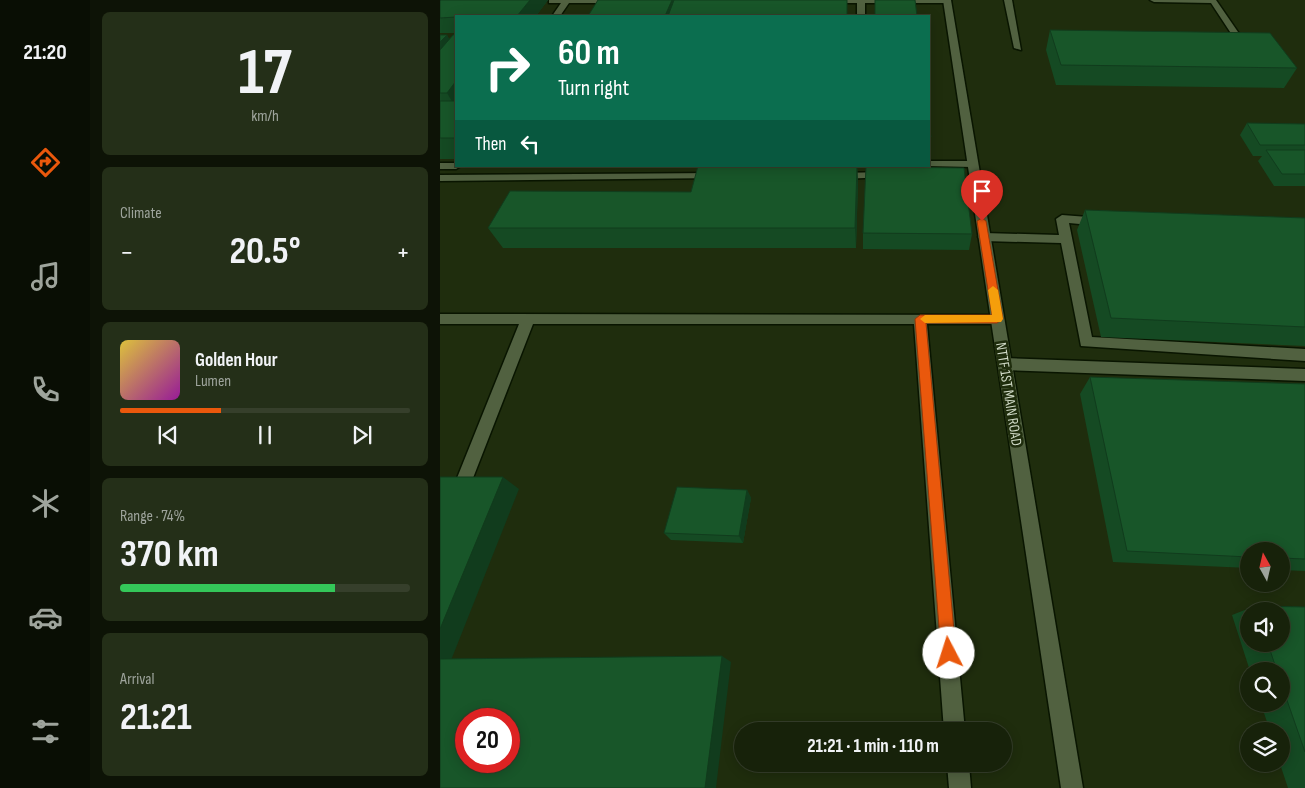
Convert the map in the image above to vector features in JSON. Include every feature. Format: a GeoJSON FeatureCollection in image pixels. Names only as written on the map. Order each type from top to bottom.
{"type":"FeatureCollection","features":[{"type":"Feature","properties":{"kind":"street"},"geometry":{"type":"LineString","coordinates":[[822,1],[947,0]]}},
{"type":"Feature","properties":{"kind":"street","name":"NTTF 1ST MAIN ROAD"},"geometry":{"type":"LineString","coordinates":[[947,0],[1072,788]]}},
{"type":"Feature","properties":{"kind":"street"},"geometry":{"type":"LineString","coordinates":[[1008,0],[1018,48]]}},
{"type":"Feature","properties":{"kind":"street"},"geometry":{"type":"LineString","coordinates":[[1154,0],[1212,1],[1244,48]]}},
{"type":"Feature","properties":{"kind":"street"},"geometry":{"type":"LineString","coordinates":[[552,1],[626,1]]}},
{"type":"Feature","properties":{"kind":"street"},"geometry":{"type":"LineString","coordinates":[[557,15],[567,1]]}},
{"type":"Feature","properties":{"kind":"street"},"geometry":{"type":"LineString","coordinates":[[861,15],[862,1]]}},
{"type":"Feature","properties":{"kind":"street"},"geometry":{"type":"LineString","coordinates":[[440,166],[455,166]]}},
{"type":"Feature","properties":{"kind":"street"},"geometry":{"type":"LineString","coordinates":[[929,169],[974,169]]}},
{"type":"Feature","properties":{"kind":"street"},"geometry":{"type":"LineString","coordinates":[[822,176],[901,175]]}},
{"type":"Feature","properties":{"kind":"street"},"geometry":{"type":"LineString","coordinates":[[440,178],[724,176]]}},
{"type":"Feature","properties":{"kind":"street"},"geometry":{"type":"LineString","coordinates":[[1110,222],[1062,220],[1086,342],[1305,355]]}},
{"type":"Feature","properties":{"kind":"street"},"geometry":{"type":"LineString","coordinates":[[984,236],[1065,239]]}},
{"type":"Feature","properties":{"kind":"street"},"geometry":{"type":"LineString","coordinates":[[440,319],[997,319]]}},
{"type":"Feature","properties":{"kind":"street"},"geometry":{"type":"LineString","coordinates":[[465,478],[528,319]]}},
{"type":"Feature","properties":{"kind":"street"},"geometry":{"type":"LineString","coordinates":[[920,319],[955,722]]}},
{"type":"Feature","properties":{"kind":"street"},"geometry":{"type":"LineString","coordinates":[[1005,364],[1305,375]]}},
{"type":"Feature","properties":{"kind":"street"},"geometry":{"type":"LineString","coordinates":[[959,772],[960,788]]}},
{"type":"Feature","properties":{"kind":"building"},"geometry":{"type":"Polygon","coordinates":[[[530,0],[518,15],[455,15],[455,17],[440,18],[440,1],[530,0]]]}},
{"type":"Feature","properties":{"kind":"building"},"geometry":{"type":"Polygon","coordinates":[[[598,0],[672,0],[665,15],[589,15],[598,0]]]}},
{"type":"Feature","properties":{"kind":"building"},"geometry":{"type":"Polygon","coordinates":[[[674,0],[847,0],[847,15],[668,15],[674,0]]]}},
{"type":"Feature","properties":{"kind":"building"},"geometry":{"type":"Polygon","coordinates":[[[875,0],[915,0],[917,15],[875,15],[875,0]]]}},
{"type":"Feature","properties":{"kind":"building"},"geometry":{"type":"Polygon","coordinates":[[[1050,30],[1270,33],[1297,68],[1061,65],[1050,30]]]}},
{"type":"Feature","properties":{"kind":"building"},"geometry":{"type":"Polygon","coordinates":[[[455,34],[455,82],[447,93],[440,93],[440,50],[455,34]]]}},
{"type":"Feature","properties":{"kind":"building"},"geometry":{"type":"Polygon","coordinates":[[[440,35],[447,35],[440,42],[440,35]]]}},
{"type":"Feature","properties":{"kind":"building"},"geometry":{"type":"Polygon","coordinates":[[[440,101],[455,101],[455,138],[440,138],[440,101]]]}},
{"type":"Feature","properties":{"kind":"building"},"geometry":{"type":"Polygon","coordinates":[[[1247,123],[1305,124],[1305,145],[1260,145],[1247,123]]]}},
{"type":"Feature","properties":{"kind":"building"},"geometry":{"type":"Polygon","coordinates":[[[1266,150],[1305,150],[1305,174],[1282,174],[1266,150]]]}},
{"type":"Feature","properties":{"kind":"building"},"geometry":{"type":"Polygon","coordinates":[[[698,167],[857,167],[855,228],[488,228],[510,191],[691,192],[698,167]]]}},
{"type":"Feature","properties":{"kind":"building"},"geometry":{"type":"Polygon","coordinates":[[[866,167],[964,168],[972,234],[863,233],[866,167]]]}},
{"type":"Feature","properties":{"kind":"building"},"geometry":{"type":"Polygon","coordinates":[[[1085,210],[1305,218],[1305,327],[1111,318],[1085,210]]]}},
{"type":"Feature","properties":{"kind":"building"},"geometry":{"type":"Polygon","coordinates":[[[1090,377],[1305,384],[1305,559],[1290,558],[1290,542],[1240,542],[1240,557],[1127,551],[1090,377]]]}},
{"type":"Feature","properties":{"kind":"building"},"geometry":{"type":"Polygon","coordinates":[[[440,477],[503,477],[440,629],[440,477]]]}},
{"type":"Feature","properties":{"kind":"building"},"geometry":{"type":"Polygon","coordinates":[[[677,487],[747,490],[739,536],[664,533],[677,487]]]}},
{"type":"Feature","properties":{"kind":"building"},"geometry":{"type":"Polygon","coordinates":[[[1290,607],[1305,607],[1305,752],[1290,709],[1290,662],[1274,662],[1271,652],[1290,652],[1290,607]]]}},
{"type":"Feature","properties":{"kind":"building"},"geometry":{"type":"Polygon","coordinates":[[[722,656],[705,788],[440,788],[440,659],[722,656]]]}},
{"type":"Feature","properties":{"kind":"slow traffic"},"geometry":{"type":"LineString","coordinates":[[925,319],[997,319],[993,290]]}},
{"type":"Feature","properties":{"kind":"route"},"geometry":{"type":"LineString","coordinates":[[949,653],[920,319],[997,319],[982,221]]}}]}
